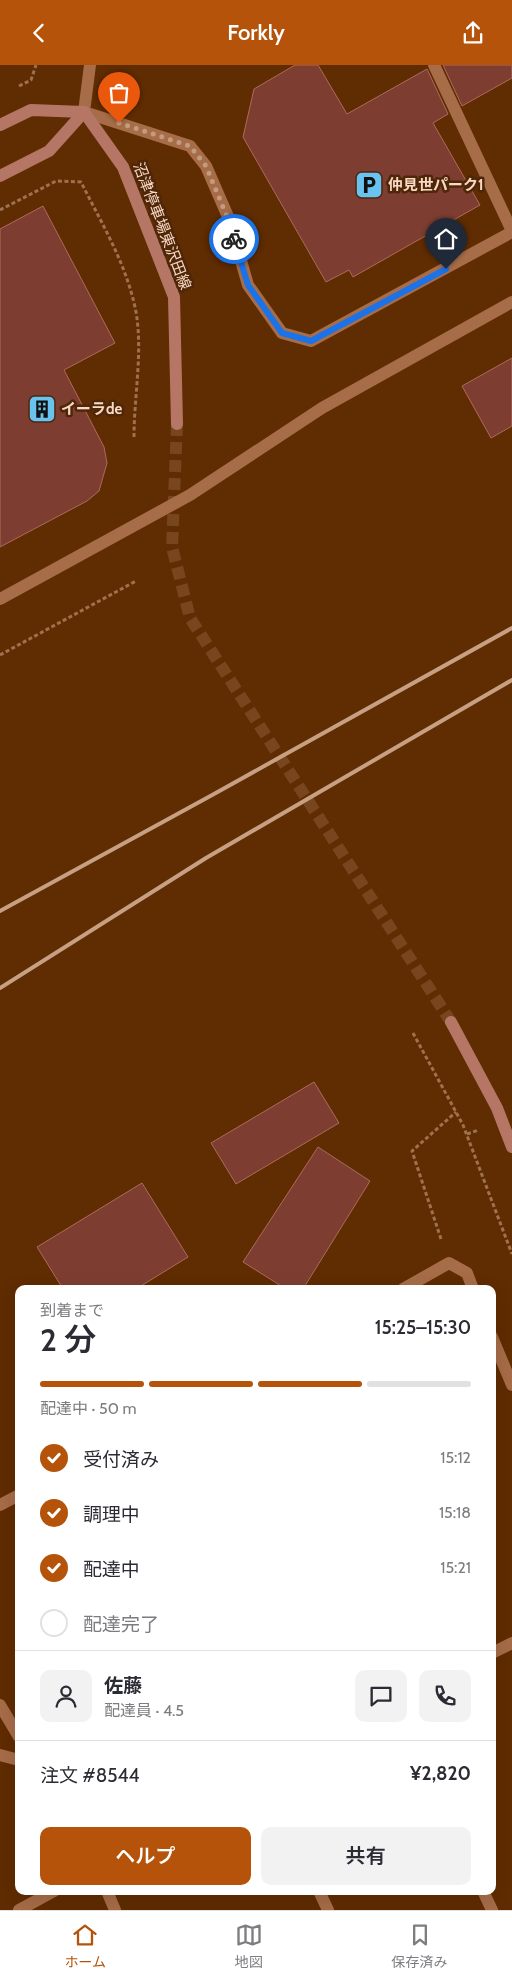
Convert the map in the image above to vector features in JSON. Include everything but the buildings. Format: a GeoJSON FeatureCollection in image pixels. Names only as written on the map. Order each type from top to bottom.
{"type":"FeatureCollection","features":[{"type":"Feature","properties":{"kind":"main road"},"geometry":{"type":"LineString","coordinates":[[0,125],[31,110],[84,112]]}},
{"type":"Feature","properties":{"kind":"main road"},"geometry":{"type":"LineString","coordinates":[[0,176],[49,151],[84,112]]}},
{"type":"Feature","properties":{"kind":"main road","name":"沼津停車場東沢田線"},"geometry":{"type":"LineString","coordinates":[[84,112],[123,167],[174,297],[178,424]]}},
{"type":"Feature","properties":{"kind":"main road"},"geometry":{"type":"LineString","coordinates":[[451,1022],[497,1108],[512,1147]]}},
{"type":"Feature","properties":{"kind":"street"},"geometry":{"type":"LineString","coordinates":[[90,65],[84,112],[190,146],[206,166],[210,175],[228,219],[248,285],[282,333],[311,341],[512,231],[434,65]]}},
{"type":"Feature","properties":{"kind":"street"},"geometry":{"type":"LineString","coordinates":[[0,599],[190,495],[322,408],[512,302]]}},
{"type":"Feature","properties":{"kind":"street"},"geometry":{"type":"LineString","coordinates":[[409,1285],[449,1263],[467,1273],[472,1285]]}},
{"type":"Feature","properties":{"kind":"street"},"geometry":{"type":"LineString","coordinates":[[496,1347],[512,1385]]}},
{"type":"Feature","properties":{"kind":"street"},"geometry":{"type":"LineString","coordinates":[[0,1505],[15,1497]]}},
{"type":"Feature","properties":{"kind":"street"},"geometry":{"type":"LineString","coordinates":[[496,1651],[512,1643]]}},
{"type":"Feature","properties":{"kind":"street"},"geometry":{"type":"LineString","coordinates":[[0,1705],[15,1730]]}},
{"type":"Feature","properties":{"kind":"street"},"geometry":{"type":"LineString","coordinates":[[0,1755],[15,1759]]}},
{"type":"Feature","properties":{"kind":"street"},"geometry":{"type":"LineString","coordinates":[[19,1910],[47,1895]]}},
{"type":"Feature","properties":{"kind":"street"},"geometry":{"type":"LineString","coordinates":[[109,1895],[115,1910]]}},
{"type":"Feature","properties":{"kind":"street"},"geometry":{"type":"LineString","coordinates":[[322,1895],[328,1910]]}},
{"type":"Feature","properties":{"kind":"street"},"geometry":{"type":"LineString","coordinates":[[485,1895],[492,1910]]}},
{"type":"Feature","properties":{"kind":"path"},"geometry":{"type":"LineString","coordinates":[[16,87],[31,80],[36,65]]}},
{"type":"Feature","properties":{"kind":"path"},"geometry":{"type":"LineString","coordinates":[[0,210],[56,181],[81,183],[126,272],[136,313],[138,364],[134,437]]}},
{"type":"Feature","properties":{"kind":"path"},"geometry":{"type":"LineString","coordinates":[[0,655],[136,581]]}},
{"type":"Feature","properties":{"kind":"path"},"geometry":{"type":"LineString","coordinates":[[413,1033],[467,1135],[512,1254]]}},
{"type":"Feature","properties":{"kind":"path"},"geometry":{"type":"LineString","coordinates":[[449,1263],[412,1151],[456,1112]]}},
{"type":"Feature","properties":{"kind":"path"},"geometry":{"type":"LineString","coordinates":[[467,1135],[472,1132]]}},
{"type":"Feature","properties":{"kind":"tunnel"},"geometry":{"type":"LineString","coordinates":[[177,424],[172,547],[190,618],[451,1022]]}},
{"type":"Feature","properties":{"kind":"railway"},"geometry":{"type":"LineString","coordinates":[[0,911],[512,628]]}},
{"type":"Feature","properties":{"kind":"railway"},"geometry":{"type":"LineString","coordinates":[[0,988],[206,858],[512,680]]}},
{"type":"Feature","properties":{"kind":"way so far"},"geometry":{"type":"LineString","coordinates":[[119,123],[190,146],[206,166],[228,219],[234,239]]}},
{"type":"Feature","properties":{"kind":"place","name":"仲見世パーク1"},"geometry":{"type":"Point","coordinates":[369,185]}},
{"type":"Feature","properties":{"kind":"place","name":"イーラde"},"geometry":{"type":"Point","coordinates":[42,409]}},
{"type":"Feature","properties":{"kind":"route"},"geometry":{"type":"LineString","coordinates":[[234,239],[248,285],[282,333],[311,341],[446,269]]}}]}
